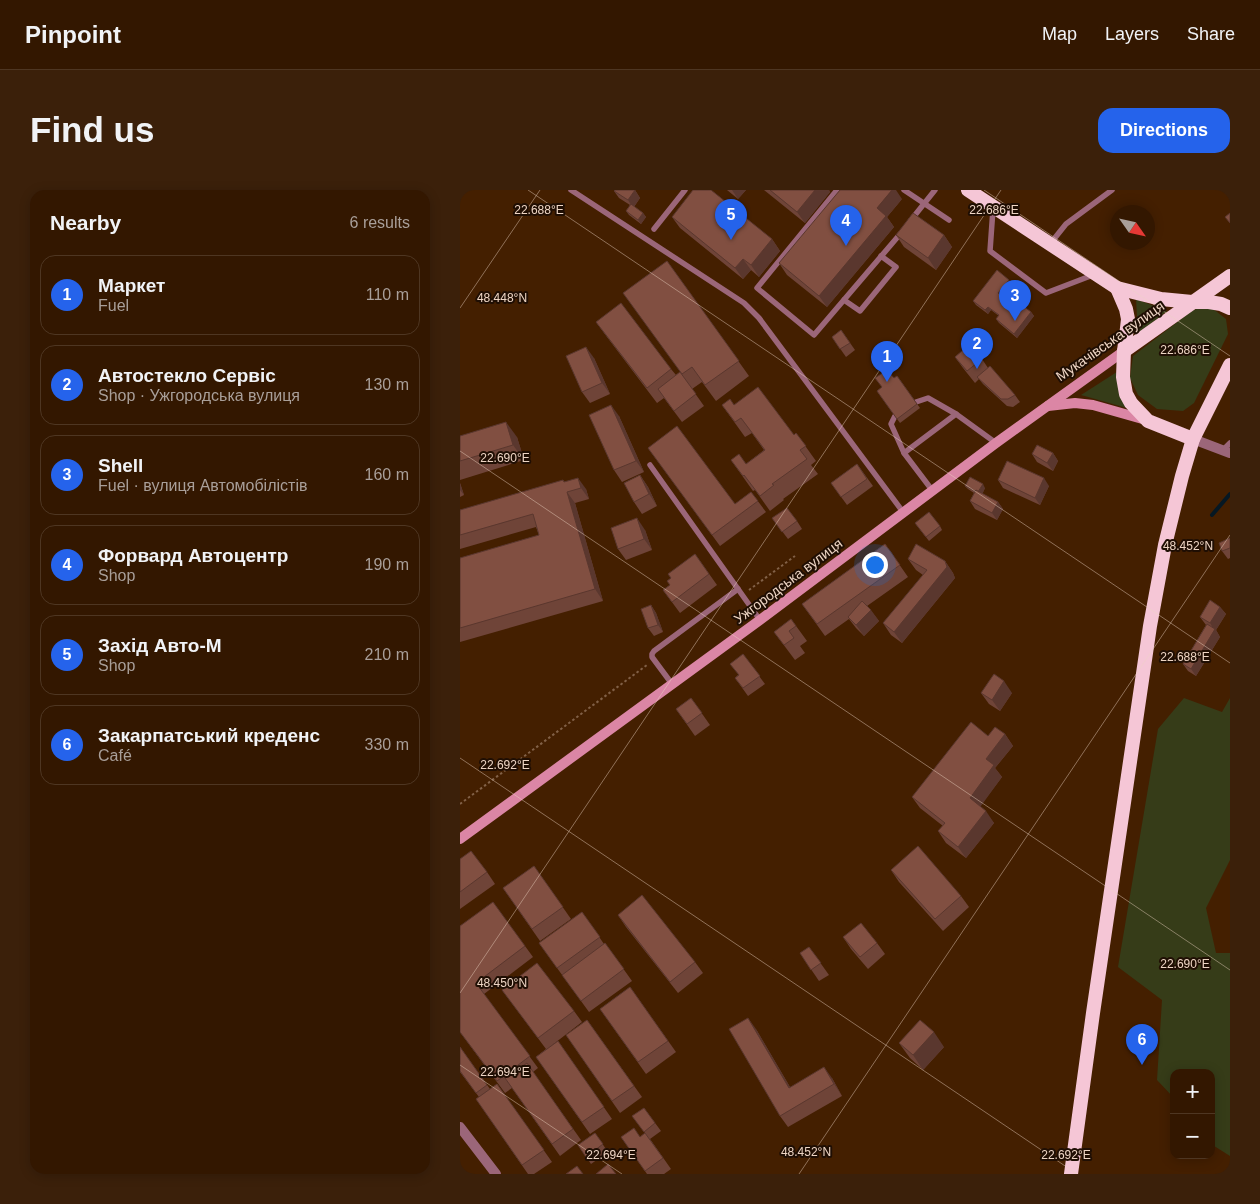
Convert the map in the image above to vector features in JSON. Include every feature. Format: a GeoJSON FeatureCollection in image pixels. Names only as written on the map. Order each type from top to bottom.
{"type":"FeatureCollection","features":[{"type":"Feature","properties":{"kind":"highway"},"geometry":{"type":"LineString","coordinates":[[968,190],[1117,288],[1161,299],[1209,302],[1230,308]]}},
{"type":"Feature","properties":{"kind":"highway","name":"Мукачівська вулиця"},"geometry":{"type":"LineString","coordinates":[[1124,351],[1230,276]]}},
{"type":"Feature","properties":{"kind":"highway"},"geometry":{"type":"LineString","coordinates":[[1117,288],[1128,319],[1123,377],[1126,394],[1131,403],[1148,421],[1193,438]]}},
{"type":"Feature","properties":{"kind":"highway"},"geometry":{"type":"LineString","coordinates":[[1071,1174],[1150,626],[1164,545],[1193,438],[1230,365]]}},
{"type":"Feature","properties":{"kind":"main road","name":"Мукачівська вулиця"},"geometry":{"type":"LineString","coordinates":[[1047,406],[1124,351]]}},
{"type":"Feature","properties":{"kind":"main road","name":"Ужгородська вулиця"},"geometry":{"type":"LineString","coordinates":[[460,839],[760,620],[1047,406],[1075,403],[1093,405],[1148,421]]}},
{"type":"Feature","properties":{"kind":"street"},"geometry":{"type":"LineString","coordinates":[[1193,438],[1228,449]]}},
{"type":"Feature","properties":{"kind":"street"},"geometry":{"type":"LineString","coordinates":[[460,1127],[496,1174]]}},
{"type":"Feature","properties":{"kind":"lane"},"geometry":{"type":"LineString","coordinates":[[572,190],[744,303],[758,318],[903,512]]}},
{"type":"Feature","properties":{"kind":"lane"},"geometry":{"type":"LineString","coordinates":[[654,229],[685,190]]}},
{"type":"Feature","properties":{"kind":"lane"},"geometry":{"type":"LineString","coordinates":[[837,190],[756,288],[814,335],[935,190]]}},
{"type":"Feature","properties":{"kind":"lane"},"geometry":{"type":"LineString","coordinates":[[904,190],[949,220]]}},
{"type":"Feature","properties":{"kind":"lane"},"geometry":{"type":"LineString","coordinates":[[1050,244],[1066,224],[1112,190]]}},
{"type":"Feature","properties":{"kind":"lane"},"geometry":{"type":"LineString","coordinates":[[994,206],[990,251],[1046,293],[1096,274]]}},
{"type":"Feature","properties":{"kind":"lane"},"geometry":{"type":"LineString","coordinates":[[844,300],[860,311],[896,267],[881,256]]}},
{"type":"Feature","properties":{"kind":"lane"},"geometry":{"type":"LineString","coordinates":[[916,402],[928,398],[956,414],[996,443]]}},
{"type":"Feature","properties":{"kind":"lane"},"geometry":{"type":"LineString","coordinates":[[904,453],[956,414]]}},
{"type":"Feature","properties":{"kind":"lane"},"geometry":{"type":"LineString","coordinates":[[895,416],[890,424],[904,453],[932,490]]}},
{"type":"Feature","properties":{"kind":"lane"},"geometry":{"type":"LineString","coordinates":[[650,464],[760,620]]}},
{"type":"Feature","properties":{"kind":"lane"},"geometry":{"type":"LineString","coordinates":[[672,684],[654,660],[652,654],[654,651],[738,589]]}},
{"type":"Feature","properties":{"kind":"path"},"geometry":{"type":"LineString","coordinates":[[742,595],[795,556]]}},
{"type":"Feature","properties":{"kind":"path"},"geometry":{"type":"LineString","coordinates":[[460,804],[654,660]]}},
{"type":"Feature","properties":{"kind":"green space"},"geometry":{"type":"Polygon","coordinates":[[[1136,299],[1167,311],[1138,334],[1136,299]]]}},
{"type":"Feature","properties":{"kind":"green space"},"geometry":{"type":"Polygon","coordinates":[[[1208,306],[1226,319],[1228,334],[1194,403],[1183,411],[1157,409],[1138,395],[1130,378],[1133,356],[1193,310],[1208,306]]]}},
{"type":"Feature","properties":{"kind":"green space"},"geometry":{"type":"Polygon","coordinates":[[[1120,370],[1127,408],[1081,395],[1120,370]]]}},
{"type":"Feature","properties":{"kind":"green space"},"geometry":{"type":"Polygon","coordinates":[[[1184,698],[1222,712],[1230,698],[1230,860],[1206,908],[1216,953],[1230,953],[1230,1156],[1215,1147],[1215,1069],[1170,1069],[1170,1094],[1157,1080],[1162,1000],[1118,967],[1158,729],[1184,698]]]}},
{"type":"Feature","properties":{"kind":"building"},"geometry":{"type":"Polygon","coordinates":[[[615,190],[635,190],[628,200],[615,190]]]}},
{"type":"Feature","properties":{"kind":"building"},"geometry":{"type":"Polygon","coordinates":[[[693,190],[711,190],[772,239],[751,265],[743,259],[735,268],[672,217],[693,190]]]}},
{"type":"Feature","properties":{"kind":"building"},"geometry":{"type":"Polygon","coordinates":[[[770,190],[815,190],[797,212],[770,190]]]}},
{"type":"Feature","properties":{"kind":"building"},"geometry":{"type":"Polygon","coordinates":[[[840,190],[892,190],[877,208],[886,216],[819,296],[779,263],[840,190]]]}},
{"type":"Feature","properties":{"kind":"building"},"geometry":{"type":"Polygon","coordinates":[[[631,204],[643,213],[638,220],[626,211],[631,204]]]}},
{"type":"Feature","properties":{"kind":"building"},"geometry":{"type":"Polygon","coordinates":[[[913,213],[944,235],[928,258],[896,235],[913,213]]]}},
{"type":"Feature","properties":{"kind":"building"},"geometry":{"type":"Polygon","coordinates":[[[1230,213],[1230,223],[1225,217],[1230,213]]]}},
{"type":"Feature","properties":{"kind":"building"},"geometry":{"type":"Polygon","coordinates":[[[667,261],[739,361],[705,385],[692,367],[682,374],[623,293],[667,261]]]}},
{"type":"Feature","properties":{"kind":"building"},"geometry":{"type":"Polygon","coordinates":[[[997,270],[1009,280],[998,293],[1010,302],[1013,298],[1031,312],[1014,334],[996,319],[999,315],[988,307],[985,310],[973,301],[997,270]]]}},
{"type":"Feature","properties":{"kind":"building"},"geometry":{"type":"Polygon","coordinates":[[[621,303],[671,369],[647,388],[596,322],[621,303]]]}},
{"type":"Feature","properties":{"kind":"building"},"geometry":{"type":"Polygon","coordinates":[[[841,330],[850,343],[840,349],[832,337],[841,330]]]}},
{"type":"Feature","properties":{"kind":"building"},"geometry":{"type":"Polygon","coordinates":[[[970,344],[982,359],[967,371],[955,357],[970,344]]]}},
{"type":"Feature","properties":{"kind":"building"},"geometry":{"type":"Polygon","coordinates":[[[586,347],[602,383],[582,392],[566,356],[586,347]]]}},
{"type":"Feature","properties":{"kind":"building"},"geometry":{"type":"Polygon","coordinates":[[[990,366],[1015,395],[1008,399],[1001,399],[977,377],[990,366]]]}},
{"type":"Feature","properties":{"kind":"building"},"geometry":{"type":"Polygon","coordinates":[[[887,370],[894,378],[897,376],[917,404],[897,419],[877,391],[882,387],[875,378],[887,370]]]}},
{"type":"Feature","properties":{"kind":"building"},"geometry":{"type":"Polygon","coordinates":[[[680,372],[696,394],[674,411],[658,389],[680,372]]]}},
{"type":"Feature","properties":{"kind":"building"},"geometry":{"type":"Polygon","coordinates":[[[758,387],[794,435],[796,433],[806,446],[800,450],[807,459],[772,484],[774,485],[760,496],[731,460],[739,454],[746,464],[765,450],[741,418],[735,422],[722,405],[730,399],[734,405],[758,387]]]}},
{"type":"Feature","properties":{"kind":"building"},"geometry":{"type":"Polygon","coordinates":[[[611,405],[636,461],[614,470],[589,415],[611,405]]]}},
{"type":"Feature","properties":{"kind":"building"},"geometry":{"type":"Polygon","coordinates":[[[506,422],[513,445],[460,461],[460,436],[506,422]]]}},
{"type":"Feature","properties":{"kind":"building"},"geometry":{"type":"Polygon","coordinates":[[[677,426],[735,504],[751,492],[758,501],[712,535],[648,448],[677,426]]]}},
{"type":"Feature","properties":{"kind":"building"},"geometry":{"type":"Polygon","coordinates":[[[1037,445],[1053,453],[1047,463],[1032,454],[1037,445]]]}},
{"type":"Feature","properties":{"kind":"building"},"geometry":{"type":"Polygon","coordinates":[[[1007,461],[1044,478],[1035,498],[998,480],[1007,461]]]}},
{"type":"Feature","properties":{"kind":"building"},"geometry":{"type":"Polygon","coordinates":[[[857,464],[867,479],[841,497],[831,483],[857,464]]]}},
{"type":"Feature","properties":{"kind":"building"},"geometry":{"type":"Polygon","coordinates":[[[640,475],[649,494],[634,502],[624,483],[640,475]]]}},
{"type":"Feature","properties":{"kind":"building"},"geometry":{"type":"Polygon","coordinates":[[[970,477],[983,484],[978,492],[965,486],[970,477]]]}},
{"type":"Feature","properties":{"kind":"building"},"geometry":{"type":"Polygon","coordinates":[[[578,478],[581,488],[567,492],[595,589],[460,628],[460,558],[539,535],[533,514],[460,535],[460,510],[563,480],[564,482],[578,478]]]}},
{"type":"Feature","properties":{"kind":"building"},"geometry":{"type":"Polygon","coordinates":[[[976,490],[998,502],[992,513],[970,501],[976,490]]]}},
{"type":"Feature","properties":{"kind":"building"},"geometry":{"type":"Polygon","coordinates":[[[787,508],[797,521],[782,532],[772,518],[787,508]]]}},
{"type":"Feature","properties":{"kind":"building"},"geometry":{"type":"Polygon","coordinates":[[[929,512],[940,526],[926,537],[915,523],[929,512]]]}},
{"type":"Feature","properties":{"kind":"building"},"geometry":{"type":"Polygon","coordinates":[[[637,518],[644,539],[618,549],[611,528],[637,518]]]}},
{"type":"Feature","properties":{"kind":"building"},"geometry":{"type":"Polygon","coordinates":[[[1230,538],[1230,548],[1222,551],[1219,543],[1230,538]]]}},
{"type":"Feature","properties":{"kind":"building"},"geometry":{"type":"Polygon","coordinates":[[[885,544],[900,565],[817,624],[802,604],[885,544]]]}},
{"type":"Feature","properties":{"kind":"building"},"geometry":{"type":"Polygon","coordinates":[[[916,544],[945,561],[947,567],[894,632],[883,623],[927,570],[908,559],[916,544]]]}},
{"type":"Feature","properties":{"kind":"building"},"geometry":{"type":"Polygon","coordinates":[[[695,554],[709,574],[672,602],[663,590],[670,585],[667,581],[671,578],[668,574],[695,554]]]}},
{"type":"Feature","properties":{"kind":"building"},"geometry":{"type":"Polygon","coordinates":[[[1210,600],[1220,607],[1210,623],[1200,617],[1210,600]]]}},
{"type":"Feature","properties":{"kind":"building"},"geometry":{"type":"Polygon","coordinates":[[[862,601],[871,610],[856,625],[848,617],[862,601]]]}},
{"type":"Feature","properties":{"kind":"building"},"geometry":{"type":"Polygon","coordinates":[[[651,605],[658,625],[648,628],[641,609],[651,605]]]}},
{"type":"Feature","properties":{"kind":"building"},"geometry":{"type":"Polygon","coordinates":[[[791,619],[796,626],[789,631],[794,638],[784,645],[774,632],[791,619]]]}},
{"type":"Feature","properties":{"kind":"building"},"geometry":{"type":"Polygon","coordinates":[[[1207,624],[1215,629],[1191,669],[1183,664],[1207,624]]]}},
{"type":"Feature","properties":{"kind":"building"},"geometry":{"type":"Polygon","coordinates":[[[743,654],[760,676],[743,688],[735,678],[739,675],[730,664],[743,654]]]}},
{"type":"Feature","properties":{"kind":"building"},"geometry":{"type":"Polygon","coordinates":[[[994,674],[1004,681],[992,700],[981,693],[994,674]]]}},
{"type":"Feature","properties":{"kind":"building"},"geometry":{"type":"Polygon","coordinates":[[[691,698],[702,713],[687,724],[676,709],[691,698]]]}},
{"type":"Feature","properties":{"kind":"building"},"geometry":{"type":"Polygon","coordinates":[[[971,722],[988,736],[995,727],[1005,734],[986,759],[994,765],[970,798],[986,811],[958,847],[938,831],[945,823],[912,797],[971,722]]]}},
{"type":"Feature","properties":{"kind":"building"},"geometry":{"type":"Polygon","coordinates":[[[918,846],[961,896],[935,919],[891,870],[918,846]]]}},
{"type":"Feature","properties":{"kind":"building"},"geometry":{"type":"Polygon","coordinates":[[[471,851],[487,872],[460,892],[460,859],[471,851]]]}},
{"type":"Feature","properties":{"kind":"building"},"geometry":{"type":"Polygon","coordinates":[[[534,866],[563,907],[532,929],[503,888],[534,866]]]}},
{"type":"Feature","properties":{"kind":"building"},"geometry":{"type":"Polygon","coordinates":[[[642,895],[695,962],[670,982],[618,915],[642,895]]]}},
{"type":"Feature","properties":{"kind":"building"},"geometry":{"type":"Polygon","coordinates":[[[493,902],[525,946],[476,983],[530,1056],[497,1081],[460,1032],[460,926],[493,902]]]}},
{"type":"Feature","properties":{"kind":"building"},"geometry":{"type":"Polygon","coordinates":[[[582,912],[600,937],[557,968],[539,943],[582,912]]]}},
{"type":"Feature","properties":{"kind":"building"},"geometry":{"type":"Polygon","coordinates":[[[861,923],[877,943],[860,957],[843,937],[861,923]]]}},
{"type":"Feature","properties":{"kind":"building"},"geometry":{"type":"Polygon","coordinates":[[[605,943],[624,969],[581,1001],[562,975],[605,943]]]}},
{"type":"Feature","properties":{"kind":"building"},"geometry":{"type":"Polygon","coordinates":[[[809,947],[821,963],[811,970],[800,953],[809,947]]]}},
{"type":"Feature","properties":{"kind":"building"},"geometry":{"type":"Polygon","coordinates":[[[537,963],[574,1011],[538,1038],[502,990],[537,963]]]}},
{"type":"Feature","properties":{"kind":"building"},"geometry":{"type":"Polygon","coordinates":[[[630,987],[668,1041],[638,1062],[600,1009],[630,987]]]}},
{"type":"Feature","properties":{"kind":"building"},"geometry":{"type":"Polygon","coordinates":[[[748,1018],[789,1088],[824,1067],[834,1084],[780,1116],[729,1029],[748,1018]]]}},
{"type":"Feature","properties":{"kind":"building"},"geometry":{"type":"Polygon","coordinates":[[[587,1020],[634,1086],[612,1101],[566,1035],[587,1020]]]}},
{"type":"Feature","properties":{"kind":"building"},"geometry":{"type":"Polygon","coordinates":[[[920,1020],[934,1032],[913,1055],[899,1043],[920,1020]]]}},
{"type":"Feature","properties":{"kind":"building"},"geometry":{"type":"Polygon","coordinates":[[[558,1041],[604,1107],[582,1122],[536,1057],[558,1041]]]}},
{"type":"Feature","properties":{"kind":"building"},"geometry":{"type":"Polygon","coordinates":[[[460,1047],[487,1085],[476,1093],[460,1071],[460,1047]]]}},
{"type":"Feature","properties":{"kind":"building"},"geometry":{"type":"Polygon","coordinates":[[[527,1063],[573,1129],[552,1144],[505,1078],[527,1063]]]}},
{"type":"Feature","properties":{"kind":"building"},"geometry":{"type":"Polygon","coordinates":[[[497,1084],[544,1150],[522,1165],[476,1099],[497,1084]]]}},
{"type":"Feature","properties":{"kind":"building"},"geometry":{"type":"Polygon","coordinates":[[[644,1108],[655,1123],[644,1132],[632,1116],[644,1108]]]}},
{"type":"Feature","properties":{"kind":"building"},"geometry":{"type":"Polygon","coordinates":[[[634,1128],[640,1137],[645,1133],[663,1158],[645,1171],[621,1137],[634,1128]]]}},
{"type":"Feature","properties":{"kind":"building"},"geometry":{"type":"Polygon","coordinates":[[[595,1133],[603,1144],[586,1157],[578,1145],[595,1133]]]}},
{"type":"Feature","properties":{"kind":"building"},"geometry":{"type":"Polygon","coordinates":[[[608,1164],[616,1174],[596,1174],[608,1164]]]}},
{"type":"Feature","properties":{"kind":"building"},"geometry":{"type":"Polygon","coordinates":[[[577,1166],[583,1174],[566,1174],[577,1166]]]}},
{"type":"Feature","properties":{"kind":"building"},"geometry":{"type":"Polygon","coordinates":[[[460,1167],[466,1174],[460,1174],[460,1167]]]}},
{"type":"Feature","properties":{"kind":"waterway"},"geometry":{"type":"LineString","coordinates":[[1212,515],[1230,494]]}},
{"type":"Feature","properties":{"kind":"place","name":"Захід Авто-М"},"geometry":{"type":"Point","coordinates":[731,240]}},
{"type":"Feature","properties":{"kind":"place","name":"Форвард Автоцентр"},"geometry":{"type":"Point","coordinates":[846,246]}},
{"type":"Feature","properties":{"kind":"place","name":"Shell"},"geometry":{"type":"Point","coordinates":[1015,321]}},
{"type":"Feature","properties":{"kind":"place","name":"Автостекло Сервіс"},"geometry":{"type":"Point","coordinates":[977,369]}},
{"type":"Feature","properties":{"kind":"place","name":"Маркет"},"geometry":{"type":"Point","coordinates":[887,382]}},
{"type":"Feature","properties":{"kind":"place","name":"Закарпатський креденс"},"geometry":{"type":"Point","coordinates":[1142,1065]}}]}
